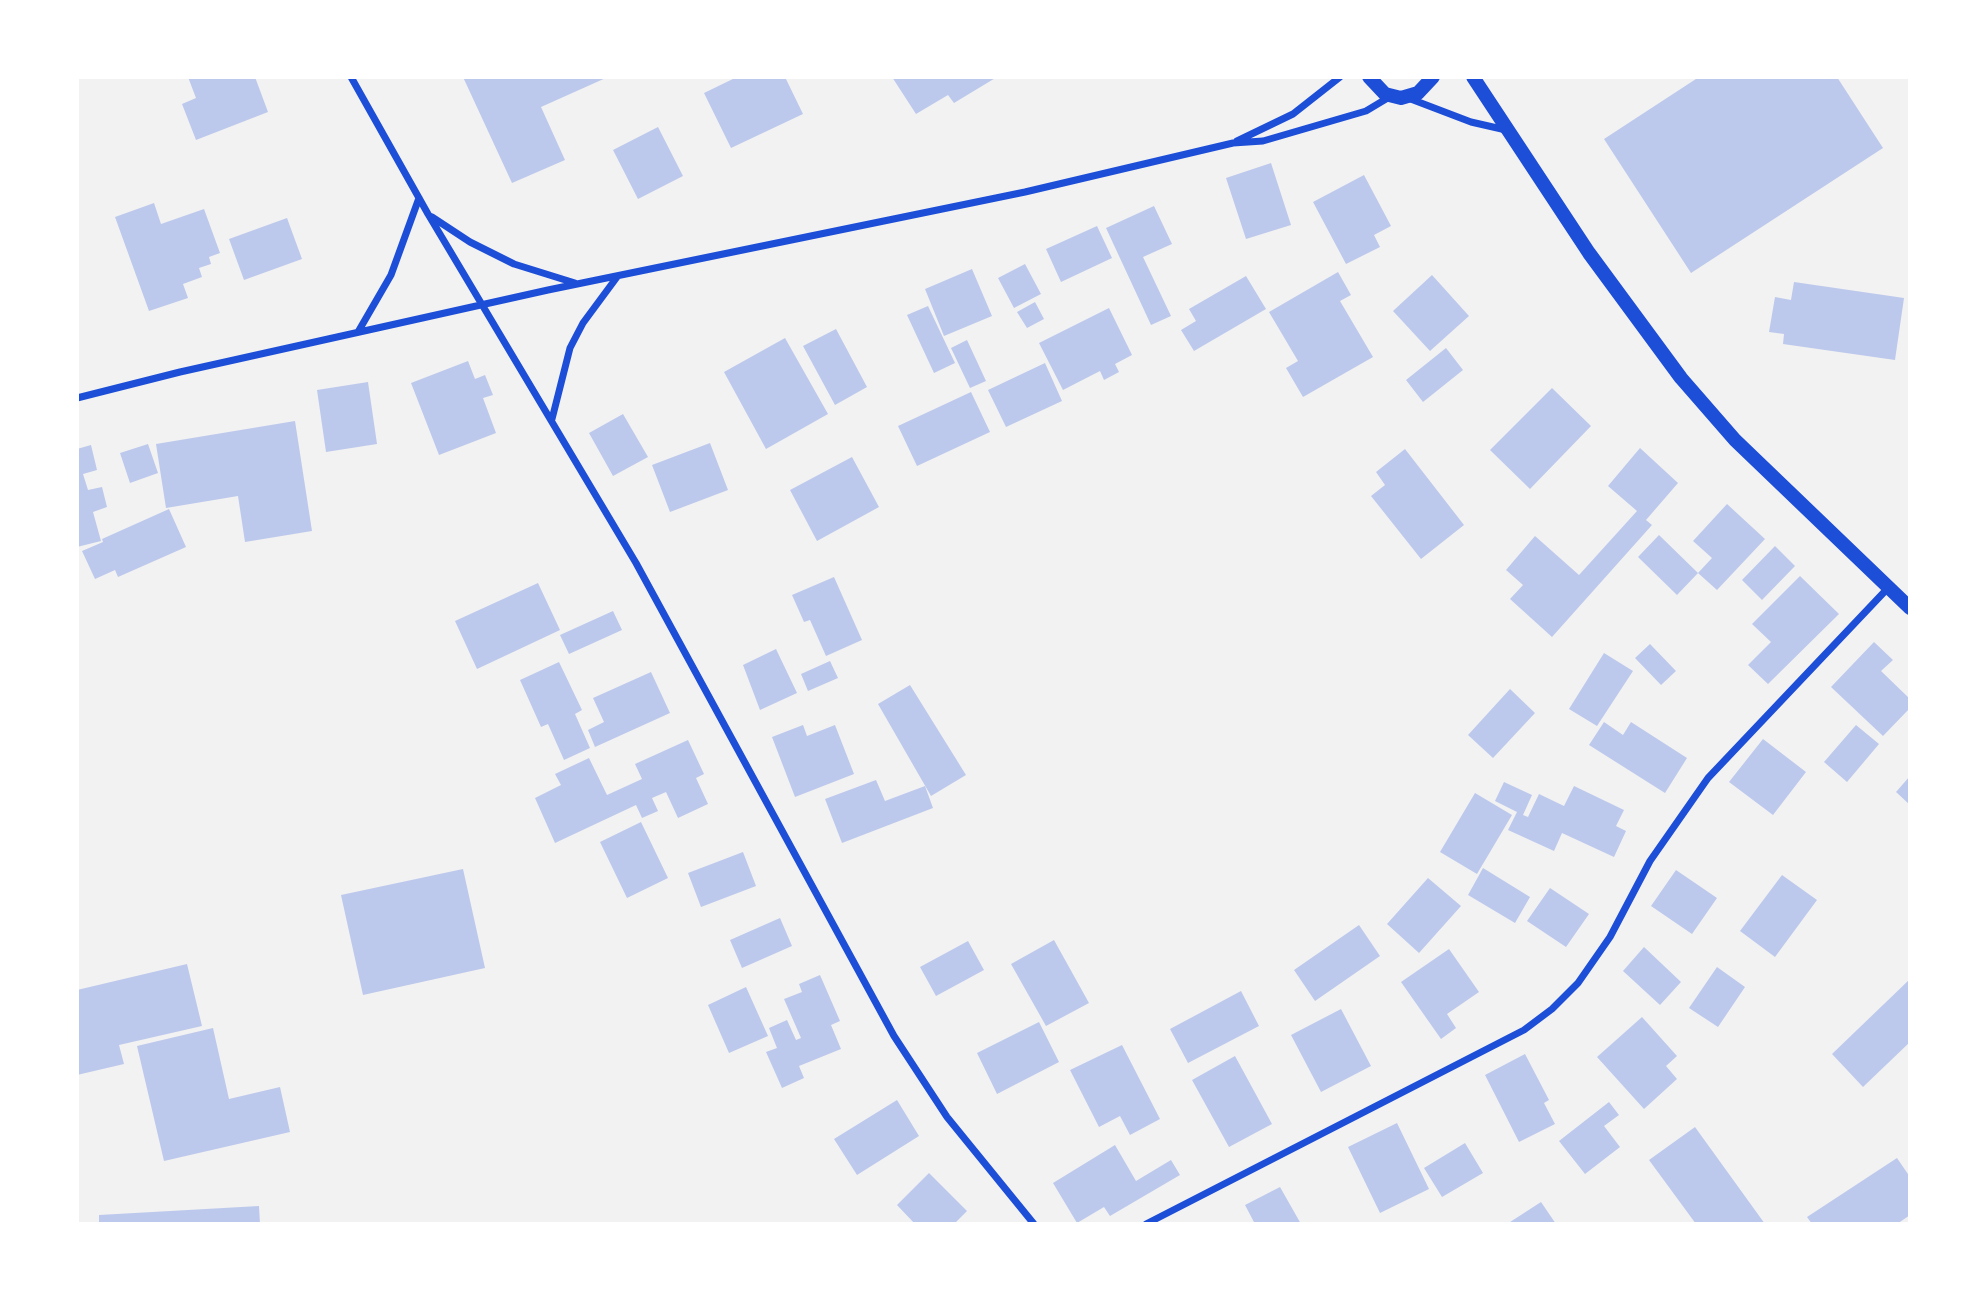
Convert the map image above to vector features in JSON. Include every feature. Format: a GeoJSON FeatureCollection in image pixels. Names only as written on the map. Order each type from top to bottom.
{"type":"FeatureCollection","features":[{"type":"Feature","properties":{"kind":"main road"},"geometry":{"type":"LineString","coordinates":[[1369,77],[1379,90],[1391,96],[1407,97],[1422,90],[1433,77]]}},
{"type":"Feature","properties":{"kind":"main road"},"geometry":{"type":"LineString","coordinates":[[1473,77],[1589,253],[1681,378],[1735,440],[1910,608]]}},
{"type":"Feature","properties":{"kind":"street"},"geometry":{"type":"LineString","coordinates":[[351,77],[428,214],[636,563],[894,1036],[947,1117],[1034,1224]]}},
{"type":"Feature","properties":{"kind":"street"},"geometry":{"type":"LineString","coordinates":[[1233,143],[1293,114],[1340,77]]}},
{"type":"Feature","properties":{"kind":"street"},"geometry":{"type":"LineString","coordinates":[[77,398],[483,304],[1025,192],[1233,143],[1262,141],[1366,111],[1391,96]]}},
{"type":"Feature","properties":{"kind":"street"},"geometry":{"type":"LineString","coordinates":[[1407,97],[1471,122],[1508,131]]}},
{"type":"Feature","properties":{"kind":"street"},"geometry":{"type":"LineString","coordinates":[[358,332],[391,275],[419,198]]}},
{"type":"Feature","properties":{"kind":"street"},"geometry":{"type":"LineString","coordinates":[[428,214],[470,242],[514,264],[576,284]]}},
{"type":"Feature","properties":{"kind":"street"},"geometry":{"type":"LineString","coordinates":[[552,420],[570,348],[583,323],[617,277]]}},
{"type":"Feature","properties":{"kind":"street"},"geometry":{"type":"LineString","coordinates":[[1146,1224],[1524,1030],[1552,1009],[1578,983],[1610,937],[1650,861],[1708,778],[1888,587]]}},
{"type":"Feature","properties":{"kind":"building"},"geometry":{"type":"Polygon","coordinates":[[[188,77],[255,77],[268,112],[196,140],[182,104],[196,98],[188,77]]]}},
{"type":"Feature","properties":{"kind":"building"},"geometry":{"type":"Polygon","coordinates":[[[463,77],[608,77],[541,107],[565,160],[512,183],[463,77]]]}},
{"type":"Feature","properties":{"kind":"building"},"geometry":{"type":"Polygon","coordinates":[[[737,77],[785,77],[803,114],[731,148],[704,93],[737,77]]]}},
{"type":"Feature","properties":{"kind":"building"},"geometry":{"type":"Polygon","coordinates":[[[892,77],[997,77],[954,103],[948,95],[916,114],[892,77]]]}},
{"type":"Feature","properties":{"kind":"building"},"geometry":{"type":"Polygon","coordinates":[[[1699,77],[1837,77],[1883,148],[1691,273],[1604,139],[1699,77]]]}},
{"type":"Feature","properties":{"kind":"building"},"geometry":{"type":"Polygon","coordinates":[[[658,127],[683,176],[638,199],[613,150],[658,127]]]}},
{"type":"Feature","properties":{"kind":"building"},"geometry":{"type":"Polygon","coordinates":[[[1271,163],[1291,225],[1246,239],[1226,178],[1271,163]]]}},
{"type":"Feature","properties":{"kind":"building"},"geometry":{"type":"Polygon","coordinates":[[[1364,175],[1391,226],[1374,235],[1380,247],[1346,264],[1313,202],[1364,175]]]}},
{"type":"Feature","properties":{"kind":"building"},"geometry":{"type":"Polygon","coordinates":[[[154,203],[161,224],[204,209],[220,253],[209,257],[211,264],[199,268],[202,277],[183,284],[188,298],[149,311],[115,217],[154,203]]]}},
{"type":"Feature","properties":{"kind":"building"},"geometry":{"type":"Polygon","coordinates":[[[1154,206],[1172,244],[1143,257],[1171,316],[1151,325],[1106,228],[1154,206]]]}},
{"type":"Feature","properties":{"kind":"building"},"geometry":{"type":"Polygon","coordinates":[[[287,218],[302,259],[244,280],[229,239],[287,218]]]}},
{"type":"Feature","properties":{"kind":"building"},"geometry":{"type":"Polygon","coordinates":[[[1097,226],[1112,258],[1061,282],[1046,249],[1097,226]]]}},
{"type":"Feature","properties":{"kind":"building"},"geometry":{"type":"Polygon","coordinates":[[[1025,264],[1041,294],[1014,308],[998,278],[1025,264]]]}},
{"type":"Feature","properties":{"kind":"building"},"geometry":{"type":"Polygon","coordinates":[[[972,269],[992,316],[944,336],[925,289],[972,269]]]}},
{"type":"Feature","properties":{"kind":"building"},"geometry":{"type":"Polygon","coordinates":[[[1338,272],[1351,295],[1340,301],[1373,357],[1303,397],[1286,368],[1298,361],[1269,312],[1338,272]]]}},
{"type":"Feature","properties":{"kind":"building"},"geometry":{"type":"Polygon","coordinates":[[[1432,275],[1469,316],[1430,351],[1393,311],[1432,275]]]}},
{"type":"Feature","properties":{"kind":"building"},"geometry":{"type":"Polygon","coordinates":[[[1246,276],[1266,309],[1194,351],[1181,330],[1196,321],[1189,309],[1246,276]]]}},
{"type":"Feature","properties":{"kind":"building"},"geometry":{"type":"Polygon","coordinates":[[[1794,282],[1904,298],[1895,360],[1783,344],[1784,334],[1769,332],[1775,297],[1791,300],[1794,282]]]}},
{"type":"Feature","properties":{"kind":"building"},"geometry":{"type":"Polygon","coordinates":[[[1035,302],[1044,319],[1027,328],[1017,312],[1035,302]]]}},
{"type":"Feature","properties":{"kind":"building"},"geometry":{"type":"Polygon","coordinates":[[[928,306],[955,363],[934,373],[907,315],[928,306]]]}},
{"type":"Feature","properties":{"kind":"building"},"geometry":{"type":"Polygon","coordinates":[[[1109,308],[1132,355],[1115,364],[1119,372],[1104,380],[1100,371],[1063,390],[1039,343],[1109,308]]]}},
{"type":"Feature","properties":{"kind":"building"},"geometry":{"type":"Polygon","coordinates":[[[836,329],[867,387],[835,405],[803,346],[836,329]]]}},
{"type":"Feature","properties":{"kind":"building"},"geometry":{"type":"Polygon","coordinates":[[[785,338],[828,414],[766,449],[724,372],[785,338]]]}},
{"type":"Feature","properties":{"kind":"building"},"geometry":{"type":"Polygon","coordinates":[[[967,340],[986,381],[970,388],[951,348],[967,340]]]}},
{"type":"Feature","properties":{"kind":"building"},"geometry":{"type":"Polygon","coordinates":[[[1446,348],[1463,370],[1423,402],[1406,380],[1446,348]]]}},
{"type":"Feature","properties":{"kind":"building"},"geometry":{"type":"Polygon","coordinates":[[[468,361],[475,379],[485,375],[493,395],[483,398],[496,433],[439,455],[411,383],[468,361]]]}},
{"type":"Feature","properties":{"kind":"building"},"geometry":{"type":"Polygon","coordinates":[[[1045,363],[1062,401],[1006,427],[988,390],[1045,363]]]}},
{"type":"Feature","properties":{"kind":"building"},"geometry":{"type":"Polygon","coordinates":[[[368,382],[377,444],[326,452],[317,390],[368,382]]]}},
{"type":"Feature","properties":{"kind":"building"},"geometry":{"type":"Polygon","coordinates":[[[1552,388],[1591,426],[1530,489],[1490,450],[1552,388]]]}},
{"type":"Feature","properties":{"kind":"building"},"geometry":{"type":"Polygon","coordinates":[[[971,392],[990,432],[917,466],[898,426],[971,392]]]}},
{"type":"Feature","properties":{"kind":"building"},"geometry":{"type":"Polygon","coordinates":[[[623,414],[648,457],[613,476],[589,433],[623,414]]]}},
{"type":"Feature","properties":{"kind":"building"},"geometry":{"type":"Polygon","coordinates":[[[295,421],[312,531],[245,542],[238,496],[166,508],[156,444],[295,421]]]}},
{"type":"Feature","properties":{"kind":"building"},"geometry":{"type":"Polygon","coordinates":[[[710,443],[728,490],[670,512],[652,465],[710,443]]]}},
{"type":"Feature","properties":{"kind":"building"},"geometry":{"type":"Polygon","coordinates":[[[148,444],[158,473],[130,483],[120,453],[148,444]]]}},
{"type":"Feature","properties":{"kind":"building"},"geometry":{"type":"Polygon","coordinates":[[[91,445],[97,470],[83,474],[88,490],[102,487],[107,507],[93,512],[101,541],[77,547],[77,449],[91,445]]]}},
{"type":"Feature","properties":{"kind":"building"},"geometry":{"type":"Polygon","coordinates":[[[1640,448],[1678,483],[1646,520],[1652,525],[1552,637],[1510,599],[1523,585],[1506,570],[1535,536],[1579,575],[1637,511],[1608,486],[1640,448]]]}},
{"type":"Feature","properties":{"kind":"building"},"geometry":{"type":"Polygon","coordinates":[[[1405,449],[1464,525],[1421,559],[1371,496],[1385,485],[1376,472],[1405,449]]]}},
{"type":"Feature","properties":{"kind":"building"},"geometry":{"type":"Polygon","coordinates":[[[852,457],[879,507],[817,541],[790,490],[852,457]]]}},
{"type":"Feature","properties":{"kind":"building"},"geometry":{"type":"Polygon","coordinates":[[[1727,504],[1765,539],[1717,590],[1698,573],[1712,558],[1693,541],[1727,504]]]}},
{"type":"Feature","properties":{"kind":"building"},"geometry":{"type":"Polygon","coordinates":[[[169,509],[186,547],[118,577],[115,570],[95,579],[82,551],[103,542],[102,539],[169,509]]]}},
{"type":"Feature","properties":{"kind":"building"},"geometry":{"type":"Polygon","coordinates":[[[1659,535],[1698,573],[1677,595],[1638,557],[1659,535]]]}},
{"type":"Feature","properties":{"kind":"building"},"geometry":{"type":"Polygon","coordinates":[[[1775,546],[1795,566],[1762,600],[1742,580],[1775,546]]]}},
{"type":"Feature","properties":{"kind":"building"},"geometry":{"type":"Polygon","coordinates":[[[1800,576],[1839,614],[1768,684],[1748,665],[1771,642],[1752,624],[1800,576]]]}},
{"type":"Feature","properties":{"kind":"building"},"geometry":{"type":"Polygon","coordinates":[[[834,577],[862,640],[826,656],[810,620],[804,622],[792,595],[834,577]]]}},
{"type":"Feature","properties":{"kind":"building"},"geometry":{"type":"Polygon","coordinates":[[[538,583],[560,630],[477,669],[455,621],[538,583]]]}},
{"type":"Feature","properties":{"kind":"building"},"geometry":{"type":"Polygon","coordinates":[[[613,611],[622,630],[569,654],[560,635],[613,611]]]}},
{"type":"Feature","properties":{"kind":"building"},"geometry":{"type":"Polygon","coordinates":[[[1874,642],[1893,660],[1881,671],[1910,699],[1910,708],[1883,736],[1831,687],[1874,642]]]}},
{"type":"Feature","properties":{"kind":"building"},"geometry":{"type":"Polygon","coordinates":[[[1650,644],[1676,671],[1661,685],[1635,658],[1650,644]]]}},
{"type":"Feature","properties":{"kind":"building"},"geometry":{"type":"Polygon","coordinates":[[[776,649],[797,693],[760,710],[743,665],[776,649]]]}},
{"type":"Feature","properties":{"kind":"building"},"geometry":{"type":"Polygon","coordinates":[[[1604,653],[1633,671],[1597,726],[1569,709],[1604,653]]]}},
{"type":"Feature","properties":{"kind":"building"},"geometry":{"type":"Polygon","coordinates":[[[830,661],[838,678],[808,691],[801,674],[830,661]]]}},
{"type":"Feature","properties":{"kind":"building"},"geometry":{"type":"Polygon","coordinates":[[[559,662],[582,710],[575,714],[590,748],[564,760],[548,724],[541,727],[520,680],[559,662]]]}},
{"type":"Feature","properties":{"kind":"building"},"geometry":{"type":"Polygon","coordinates":[[[651,672],[670,713],[595,747],[588,730],[604,722],[593,698],[651,672]]]}},
{"type":"Feature","properties":{"kind":"building"},"geometry":{"type":"Polygon","coordinates":[[[910,685],[966,775],[931,796],[878,704],[910,685]]]}},
{"type":"Feature","properties":{"kind":"building"},"geometry":{"type":"Polygon","coordinates":[[[1510,689],[1535,713],[1493,758],[1468,735],[1510,689]]]}},
{"type":"Feature","properties":{"kind":"building"},"geometry":{"type":"Polygon","coordinates":[[[1604,722],[1623,735],[1631,722],[1687,758],[1665,793],[1589,745],[1604,722]]]}},
{"type":"Feature","properties":{"kind":"building"},"geometry":{"type":"Polygon","coordinates":[[[803,725],[807,736],[835,725],[854,774],[795,797],[772,737],[803,725]]]}},
{"type":"Feature","properties":{"kind":"building"},"geometry":{"type":"Polygon","coordinates":[[[1856,725],[1879,744],[1847,782],[1824,762],[1856,725]]]}},
{"type":"Feature","properties":{"kind":"building"},"geometry":{"type":"Polygon","coordinates":[[[1763,739],[1806,772],[1773,815],[1729,782],[1763,739]]]}},
{"type":"Feature","properties":{"kind":"building"},"geometry":{"type":"Polygon","coordinates":[[[688,740],[704,774],[696,778],[708,804],[678,818],[666,792],[652,798],[658,811],[642,818],[636,805],[555,843],[535,798],[561,785],[555,774],[589,758],[607,795],[642,779],[635,764],[688,740]]]}},
{"type":"Feature","properties":{"kind":"building"},"geometry":{"type":"Polygon","coordinates":[[[1910,776],[1910,805],[1896,792],[1910,776]]]}},
{"type":"Feature","properties":{"kind":"building"},"geometry":{"type":"Polygon","coordinates":[[[876,780],[885,801],[925,786],[933,808],[842,843],[825,799],[876,780]]]}},
{"type":"Feature","properties":{"kind":"building"},"geometry":{"type":"Polygon","coordinates":[[[1504,782],[1532,795],[1523,815],[1528,817],[1539,794],[1564,806],[1574,786],[1624,810],[1616,826],[1626,831],[1614,857],[1562,833],[1554,851],[1508,830],[1517,812],[1495,801],[1504,782]]]}},
{"type":"Feature","properties":{"kind":"building"},"geometry":{"type":"Polygon","coordinates":[[[1475,793],[1512,815],[1477,874],[1440,852],[1475,793]]]}},
{"type":"Feature","properties":{"kind":"building"},"geometry":{"type":"Polygon","coordinates":[[[641,822],[668,878],[627,898],[600,842],[641,822]]]}},
{"type":"Feature","properties":{"kind":"building"},"geometry":{"type":"Polygon","coordinates":[[[743,852],[756,886],[701,907],[688,873],[743,852]]]}},
{"type":"Feature","properties":{"kind":"building"},"geometry":{"type":"Polygon","coordinates":[[[1483,868],[1530,897],[1515,923],[1468,895],[1483,868]]]}},
{"type":"Feature","properties":{"kind":"building"},"geometry":{"type":"Polygon","coordinates":[[[463,869],[485,968],[363,995],[341,895],[463,869]]]}},
{"type":"Feature","properties":{"kind":"building"},"geometry":{"type":"Polygon","coordinates":[[[1676,870],[1717,898],[1692,934],[1651,906],[1676,870]]]}},
{"type":"Feature","properties":{"kind":"building"},"geometry":{"type":"Polygon","coordinates":[[[1782,875],[1817,900],[1775,957],[1740,931],[1782,875]]]}},
{"type":"Feature","properties":{"kind":"building"},"geometry":{"type":"Polygon","coordinates":[[[1428,878],[1461,906],[1419,953],[1387,924],[1428,878]]]}},
{"type":"Feature","properties":{"kind":"building"},"geometry":{"type":"Polygon","coordinates":[[[1550,888],[1589,914],[1566,947],[1527,921],[1550,888]]]}},
{"type":"Feature","properties":{"kind":"building"},"geometry":{"type":"Polygon","coordinates":[[[780,918],[792,946],[742,968],[730,940],[780,918]]]}},
{"type":"Feature","properties":{"kind":"building"},"geometry":{"type":"Polygon","coordinates":[[[1359,925],[1380,956],[1315,1001],[1294,970],[1359,925]]]}},
{"type":"Feature","properties":{"kind":"building"},"geometry":{"type":"Polygon","coordinates":[[[1054,940],[1089,1003],[1046,1026],[1011,964],[1054,940]]]}},
{"type":"Feature","properties":{"kind":"building"},"geometry":{"type":"Polygon","coordinates":[[[968,941],[984,970],[936,996],[920,967],[968,941]]]}},
{"type":"Feature","properties":{"kind":"building"},"geometry":{"type":"Polygon","coordinates":[[[1644,947],[1681,982],[1660,1005],[1623,971],[1644,947]]]}},
{"type":"Feature","properties":{"kind":"building"},"geometry":{"type":"Polygon","coordinates":[[[1449,949],[1479,992],[1447,1014],[1456,1028],[1441,1039],[1401,982],[1449,949]]]}},
{"type":"Feature","properties":{"kind":"building"},"geometry":{"type":"Polygon","coordinates":[[[187,964],[202,1026],[119,1045],[124,1064],[77,1075],[77,990],[187,964]]]}},
{"type":"Feature","properties":{"kind":"building"},"geometry":{"type":"Polygon","coordinates":[[[1717,967],[1745,987],[1718,1027],[1689,1008],[1717,967]]]}},
{"type":"Feature","properties":{"kind":"building"},"geometry":{"type":"Polygon","coordinates":[[[820,975],[840,1021],[831,1025],[841,1049],[799,1066],[804,1078],[782,1088],[766,1052],[777,1048],[769,1028],[787,1020],[796,1040],[801,1038],[784,999],[802,992],[799,984],[820,975]]]}},
{"type":"Feature","properties":{"kind":"building"},"geometry":{"type":"Polygon","coordinates":[[[1910,979],[1910,1042],[1863,1087],[1832,1054],[1910,979]]]}},
{"type":"Feature","properties":{"kind":"building"},"geometry":{"type":"Polygon","coordinates":[[[746,987],[768,1036],[729,1053],[708,1005],[746,987]]]}},
{"type":"Feature","properties":{"kind":"building"},"geometry":{"type":"Polygon","coordinates":[[[1241,991],[1259,1026],[1188,1063],[1170,1029],[1241,991]]]}},
{"type":"Feature","properties":{"kind":"building"},"geometry":{"type":"Polygon","coordinates":[[[1341,1009],[1371,1066],[1321,1092],[1291,1035],[1341,1009]]]}},
{"type":"Feature","properties":{"kind":"building"},"geometry":{"type":"Polygon","coordinates":[[[1642,1017],[1677,1056],[1666,1066],[1677,1079],[1644,1109],[1597,1057],[1642,1017]]]}},
{"type":"Feature","properties":{"kind":"building"},"geometry":{"type":"Polygon","coordinates":[[[1039,1022],[1059,1062],[997,1094],[977,1053],[1039,1022]]]}},
{"type":"Feature","properties":{"kind":"building"},"geometry":{"type":"Polygon","coordinates":[[[213,1028],[229,1099],[280,1087],[290,1132],[164,1161],[137,1046],[213,1028]]]}},
{"type":"Feature","properties":{"kind":"building"},"geometry":{"type":"Polygon","coordinates":[[[1122,1045],[1160,1119],[1130,1135],[1120,1116],[1099,1127],[1070,1070],[1122,1045]]]}},
{"type":"Feature","properties":{"kind":"building"},"geometry":{"type":"Polygon","coordinates":[[[1525,1054],[1549,1100],[1544,1103],[1555,1124],[1519,1142],[1485,1075],[1525,1054]]]}},
{"type":"Feature","properties":{"kind":"building"},"geometry":{"type":"Polygon","coordinates":[[[1235,1056],[1272,1124],[1229,1147],[1192,1080],[1235,1056]]]}},
{"type":"Feature","properties":{"kind":"building"},"geometry":{"type":"Polygon","coordinates":[[[897,1100],[919,1136],[857,1175],[834,1139],[897,1100]]]}},
{"type":"Feature","properties":{"kind":"building"},"geometry":{"type":"Polygon","coordinates":[[[1609,1102],[1619,1115],[1604,1126],[1620,1147],[1585,1174],[1559,1141],[1609,1102]]]}},
{"type":"Feature","properties":{"kind":"building"},"geometry":{"type":"Polygon","coordinates":[[[1397,1123],[1429,1189],[1380,1213],[1348,1147],[1397,1123]]]}},
{"type":"Feature","properties":{"kind":"building"},"geometry":{"type":"Polygon","coordinates":[[[1695,1127],[1765,1224],[1696,1224],[1649,1160],[1695,1127]]]}},
{"type":"Feature","properties":{"kind":"building"},"geometry":{"type":"Polygon","coordinates":[[[1465,1143],[1483,1173],[1442,1197],[1424,1168],[1465,1143]]]}},
{"type":"Feature","properties":{"kind":"building"},"geometry":{"type":"Polygon","coordinates":[[[1115,1145],[1136,1181],[1171,1160],[1180,1175],[1110,1216],[1104,1207],[1077,1223],[1053,1183],[1115,1145]]]}},
{"type":"Feature","properties":{"kind":"building"},"geometry":{"type":"Polygon","coordinates":[[[1897,1158],[1910,1177],[1910,1215],[1897,1224],[1812,1224],[1807,1217],[1897,1158]]]}},
{"type":"Feature","properties":{"kind":"building"},"geometry":{"type":"Polygon","coordinates":[[[929,1173],[967,1211],[954,1224],[915,1224],[897,1205],[929,1173]]]}},
{"type":"Feature","properties":{"kind":"building"},"geometry":{"type":"Polygon","coordinates":[[[1280,1187],[1301,1224],[1255,1224],[1245,1205],[1280,1187]]]}},
{"type":"Feature","properties":{"kind":"building"},"geometry":{"type":"Polygon","coordinates":[[[1541,1202],[1556,1224],[1507,1224],[1541,1202]]]}},
{"type":"Feature","properties":{"kind":"building"},"geometry":{"type":"Polygon","coordinates":[[[259,1206],[260,1224],[99,1224],[99,1215],[259,1206]]]}}]}
